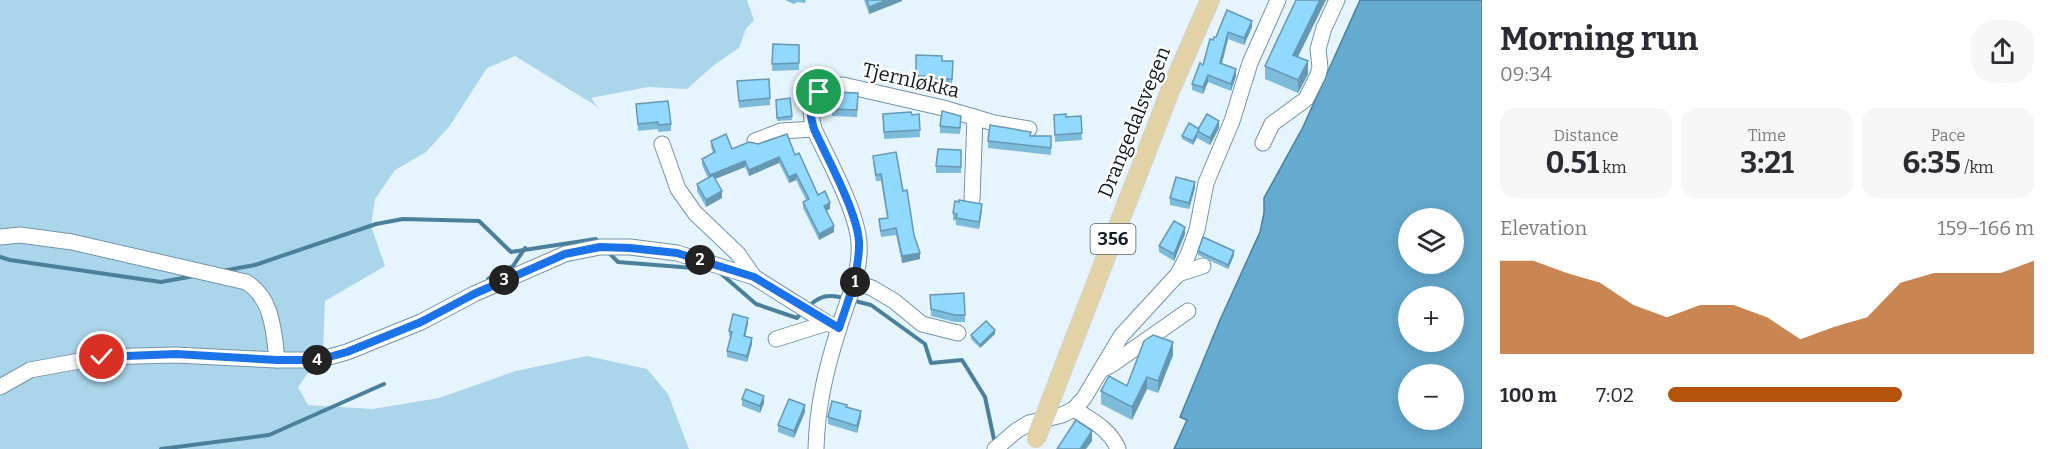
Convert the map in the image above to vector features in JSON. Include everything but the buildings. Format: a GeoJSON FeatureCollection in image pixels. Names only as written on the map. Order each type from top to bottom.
{"type":"FeatureCollection","features":[{"type":"Feature","properties":{"kind":"main road","name":"Drangedalsvegen"},"geometry":{"type":"LineString","coordinates":[[1034,444],[1166,102],[1210,0]]}},
{"type":"Feature","properties":{"kind":"street"},"geometry":{"type":"LineString","coordinates":[[995,449],[1016,430],[1029,423],[1062,415],[1074,409],[1084,398],[1121,336],[1178,274],[1194,238],[1206,183],[1232,121],[1250,63],[1278,0]]}},
{"type":"Feature","properties":{"kind":"street"},"geometry":{"type":"LineString","coordinates":[[1263,143],[1272,124],[1306,99],[1318,75],[1320,67],[1318,49],[1324,28],[1337,0]]}},
{"type":"Feature","properties":{"kind":"street","name":"Tjernløkka"},"geometry":{"type":"LineString","coordinates":[[816,449],[818,406],[833,326],[855,282],[860,245],[856,224],[814,129],[810,104],[814,96],[830,85],[843,86],[975,117]]}},
{"type":"Feature","properties":{"kind":"street"},"geometry":{"type":"LineString","coordinates":[[972,199],[975,117],[1029,129]]}},
{"type":"Feature","properties":{"kind":"street"},"geometry":{"type":"LineString","coordinates":[[755,141],[781,131],[814,129]]}},
{"type":"Feature","properties":{"kind":"street"},"geometry":{"type":"LineString","coordinates":[[662,144],[683,197],[695,213],[738,254],[754,277]]}},
{"type":"Feature","properties":{"kind":"street"},"geometry":{"type":"LineString","coordinates":[[0,237],[20,235],[72,242],[246,282],[267,306],[273,326],[277,360]]}},
{"type":"Feature","properties":{"kind":"street"},"geometry":{"type":"LineString","coordinates":[[0,387],[30,370],[102,357],[176,354],[318,360],[347,352],[421,322],[474,294],[565,254],[600,247],[677,253],[754,277],[833,326]]}},
{"type":"Feature","properties":{"kind":"street"},"geometry":{"type":"LineString","coordinates":[[1178,274],[1203,266]]}},
{"type":"Feature","properties":{"kind":"street"},"geometry":{"type":"LineString","coordinates":[[855,282],[887,296],[921,324],[958,333]]}},
{"type":"Feature","properties":{"kind":"street"},"geometry":{"type":"LineString","coordinates":[[1100,370],[1111,365],[1188,311]]}},
{"type":"Feature","properties":{"kind":"street"},"geometry":{"type":"LineString","coordinates":[[776,339],[833,326]]}},
{"type":"Feature","properties":{"kind":"street"},"geometry":{"type":"LineString","coordinates":[[1074,409],[1102,427],[1118,449]]}},
{"type":"Feature","properties":{"kind":"shaded area"},"geometry":{"type":"Polygon","coordinates":[[[0,0],[747,0],[754,20],[746,29],[739,48],[714,65],[687,89],[648,87],[591,98],[598,107],[515,56],[487,68],[449,127],[426,152],[395,170],[375,199],[371,226],[385,266],[325,301],[323,352],[298,387],[308,405],[372,409],[439,398],[516,371],[587,356],[647,369],[668,394],[689,449],[0,449],[0,0]]]}},
{"type":"Feature","properties":{"kind":"shaded area"},"geometry":{"type":"Polygon","coordinates":[[[1360,0],[1482,0],[1482,449],[1174,449],[1187,420],[1180,417],[1260,232],[1264,198],[1303,127],[1360,0]]]}},
{"type":"Feature","properties":{"kind":"waterway"},"geometry":{"type":"LineString","coordinates":[[222,271],[255,265],[376,224],[403,219],[479,221],[511,252],[596,239],[598,242]]}},
{"type":"Feature","properties":{"kind":"waterway"},"geometry":{"type":"LineString","coordinates":[[488,279],[513,266],[525,248]]}},
{"type":"Feature","properties":{"kind":"waterway"},"geometry":{"type":"LineString","coordinates":[[607,251],[618,262],[706,269]]}},
{"type":"Feature","properties":{"kind":"waterway"},"geometry":{"type":"LineString","coordinates":[[0,257],[161,282],[194,276]]}},
{"type":"Feature","properties":{"kind":"waterway"},"geometry":{"type":"LineString","coordinates":[[719,272],[756,304],[797,318],[802,312]]}},
{"type":"Feature","properties":{"kind":"waterway"},"geometry":{"type":"LineString","coordinates":[[808,307],[825,296],[844,298]]}},
{"type":"Feature","properties":{"kind":"waterway"},"geometry":{"type":"LineString","coordinates":[[851,300],[871,305],[925,344],[931,363],[962,360],[985,397],[995,444]]}},
{"type":"Feature","properties":{"kind":"waterway"},"geometry":{"type":"LineString","coordinates":[[161,449],[269,435],[384,384]]}},
{"type":"Feature","properties":{"kind":"route"},"geometry":{"type":"LineString","coordinates":[[102,357],[176,354],[318,360],[347,352],[421,322],[474,294],[565,254],[600,247],[677,253],[754,277],[827,323],[839,328],[855,282],[860,245],[856,224],[814,129],[810,104],[819,92]]}}]}
